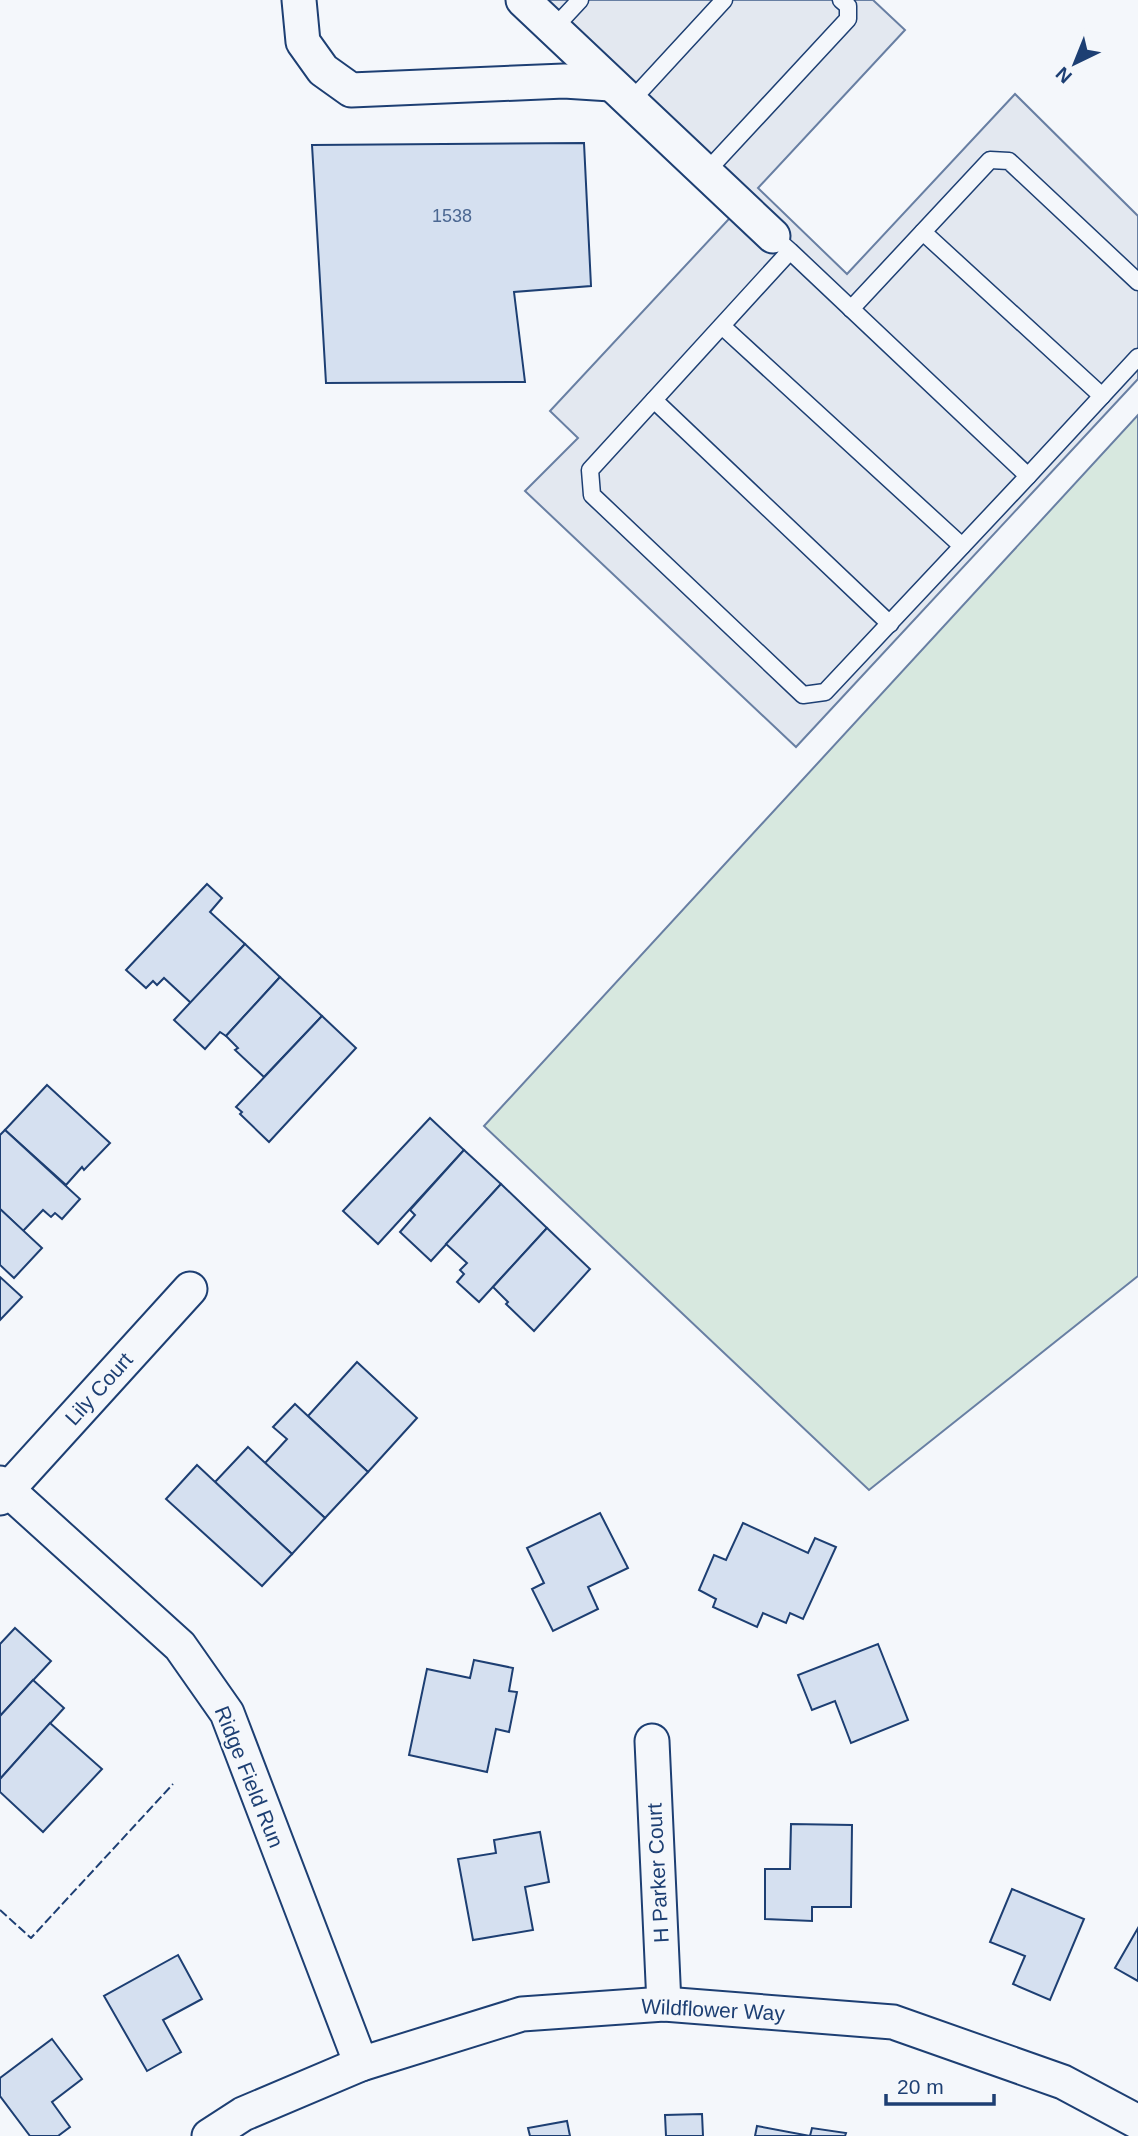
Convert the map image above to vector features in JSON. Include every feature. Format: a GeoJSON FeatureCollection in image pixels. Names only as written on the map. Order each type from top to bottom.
{"type":"FeatureCollection","features":[{"type":"Feature","properties":{"kind":"street"},"geometry":{"type":"LineString","coordinates":[[299,0],[303,42],[323,70],[351,90],[565,80],[621,93]]}},
{"type":"Feature","properties":{"kind":"street"},"geometry":{"type":"LineString","coordinates":[[523,0],[781,243]]}},
{"type":"Feature","properties":{"kind":"street","name":"Lily Court"},"geometry":{"type":"LineString","coordinates":[[2,1490],[190,1289]]}},
{"type":"Feature","properties":{"kind":"street","name":"Ridge Field Run"},"geometry":{"type":"LineString","coordinates":[[2,1490],[180,1646],[227,1713],[361,2064]]}},
{"type":"Feature","properties":{"kind":"street","name":"H Parker Court"},"geometry":{"type":"LineString","coordinates":[[652,1741],[664,2004]]}},
{"type":"Feature","properties":{"kind":"street","name":"Wildflower Way"},"geometry":{"type":"LineString","coordinates":[[209,2136],[243,2114],[361,2064],[522,2014],[664,2004],[893,2022],[1063,2082],[1138,2122]]}},
{"type":"Feature","properties":{"kind":"lane"},"geometry":{"type":"LineString","coordinates":[[553,29],[580,0]]}},
{"type":"Feature","properties":{"kind":"lane"},"geometry":{"type":"LineString","coordinates":[[621,93],[724,0]]}},
{"type":"Feature","properties":{"kind":"lane"},"geometry":{"type":"LineString","coordinates":[[706,172],[848,19],[848,6],[841,0]]}},
{"type":"Feature","properties":{"kind":"lane"},"geometry":{"type":"LineString","coordinates":[[851,309],[990,160],[1009,161],[1138,282]]}},
{"type":"Feature","properties":{"kind":"lane"},"geometry":{"type":"LineString","coordinates":[[923,232],[1102,396]]}},
{"type":"Feature","properties":{"kind":"lane"},"geometry":{"type":"LineString","coordinates":[[1028,476],[781,243],[722,326],[590,470],[592,495],[803,695],[825,692],[890,624],[1028,476],[1138,357]]}},
{"type":"Feature","properties":{"kind":"lane"},"geometry":{"type":"LineString","coordinates":[[722,326],[962,546]]}},
{"type":"Feature","properties":{"kind":"lane"},"geometry":{"type":"LineString","coordinates":[[654,400],[890,624]]}},
{"type":"Feature","properties":{"kind":"shaded area"},"geometry":{"type":"Polygon","coordinates":[[[523,0],[873,0],[905,30],[758,188],[847,274],[1015,94],[1138,216],[1138,379],[796,747],[525,491],[578,438],[550,411],[741,206],[523,0]]]}},
{"type":"Feature","properties":{"kind":"shaded area"},"geometry":{"type":"Polygon","coordinates":[[[1138,415],[1138,1276],[869,1490],[484,1126],[1138,415]]]}},
{"type":"Feature","properties":{"kind":"building"},"geometry":{"type":"Polygon","coordinates":[[[584,143],[591,286],[514,292],[525,382],[326,383],[312,145],[584,143]]]}},
{"type":"Feature","properties":{"kind":"building"},"geometry":{"type":"Polygon","coordinates":[[[207,884],[222,898],[210,912],[245,944],[191,1003],[164,978],[157,985],[153,981],[146,988],[126,970],[207,884]]]}},
{"type":"Feature","properties":{"kind":"building"},"geometry":{"type":"Polygon","coordinates":[[[245,944],[280,977],[226,1036],[220,1032],[205,1049],[174,1020],[245,944]]]}},
{"type":"Feature","properties":{"kind":"building"},"geometry":{"type":"Polygon","coordinates":[[[280,977],[322,1016],[264,1077],[235,1050],[238,1048],[226,1036],[280,977]]]}},
{"type":"Feature","properties":{"kind":"building"},"geometry":{"type":"Polygon","coordinates":[[[322,1016],[356,1048],[269,1142],[236,1107],[322,1016]]]}},
{"type":"Feature","properties":{"kind":"building"},"geometry":{"type":"Polygon","coordinates":[[[47,1085],[110,1143],[66,1185],[5,1130],[47,1085]]]}},
{"type":"Feature","properties":{"kind":"building"},"geometry":{"type":"Polygon","coordinates":[[[430,1118],[464,1150],[378,1244],[343,1211],[430,1118]]]}},
{"type":"Feature","properties":{"kind":"building"},"geometry":{"type":"Polygon","coordinates":[[[5,1130],[80,1199],[62,1219],[55,1213],[51,1217],[43,1210],[23,1231],[0,1209],[0,1135],[5,1130]]]}},
{"type":"Feature","properties":{"kind":"building"},"geometry":{"type":"Polygon","coordinates":[[[464,1150],[501,1184],[431,1261],[400,1232],[415,1215],[410,1210],[464,1150]]]}},
{"type":"Feature","properties":{"kind":"building"},"geometry":{"type":"Polygon","coordinates":[[[501,1184],[547,1228],[479,1302],[457,1282],[464,1274],[460,1270],[467,1263],[446,1244],[501,1184]]]}},
{"type":"Feature","properties":{"kind":"building"},"geometry":{"type":"Polygon","coordinates":[[[0,1209],[42,1248],[14,1278],[0,1265],[0,1209]]]}},
{"type":"Feature","properties":{"kind":"building"},"geometry":{"type":"Polygon","coordinates":[[[547,1228],[590,1269],[534,1331],[493,1287],[547,1228]]]}},
{"type":"Feature","properties":{"kind":"building"},"geometry":{"type":"Polygon","coordinates":[[[0,1277],[22,1297],[0,1320],[0,1277]]]}},
{"type":"Feature","properties":{"kind":"building"},"geometry":{"type":"Polygon","coordinates":[[[357,1362],[417,1418],[368,1472],[308,1416],[357,1362]]]}},
{"type":"Feature","properties":{"kind":"building"},"geometry":{"type":"Polygon","coordinates":[[[295,1404],[368,1472],[325,1518],[265,1463],[287,1439],[273,1427],[295,1404]]]}},
{"type":"Feature","properties":{"kind":"building"},"geometry":{"type":"Polygon","coordinates":[[[248,1447],[325,1518],[292,1554],[215,1482],[248,1447]]]}},
{"type":"Feature","properties":{"kind":"building"},"geometry":{"type":"Polygon","coordinates":[[[197,1465],[292,1554],[262,1586],[166,1499],[197,1465]]]}},
{"type":"Feature","properties":{"kind":"building"},"geometry":{"type":"Polygon","coordinates":[[[600,1513],[628,1568],[588,1587],[598,1609],[553,1631],[532,1589],[544,1583],[527,1548],[600,1513]]]}},
{"type":"Feature","properties":{"kind":"building"},"geometry":{"type":"Polygon","coordinates":[[[743,1523],[808,1553],[815,1538],[836,1547],[803,1619],[790,1613],[786,1623],[763,1613],[757,1627],[713,1607],[716,1599],[699,1590],[714,1555],[726,1560],[743,1523]]]}},
{"type":"Feature","properties":{"kind":"building"},"geometry":{"type":"Polygon","coordinates":[[[15,1628],[51,1661],[0,1716],[0,1644],[15,1628]]]}},
{"type":"Feature","properties":{"kind":"building"},"geometry":{"type":"Polygon","coordinates":[[[878,1644],[908,1720],[851,1743],[835,1701],[812,1710],[798,1675],[878,1644]]]}},
{"type":"Feature","properties":{"kind":"building"},"geometry":{"type":"Polygon","coordinates":[[[474,1660],[513,1668],[509,1691],[517,1692],[509,1732],[496,1729],[487,1772],[409,1755],[427,1669],[470,1678],[474,1660]]]}},
{"type":"Feature","properties":{"kind":"building"},"geometry":{"type":"Polygon","coordinates":[[[33,1680],[64,1708],[0,1779],[0,1716],[33,1680]]]}},
{"type":"Feature","properties":{"kind":"building"},"geometry":{"type":"Polygon","coordinates":[[[50,1723],[102,1769],[43,1832],[0,1792],[0,1779],[50,1723]]]}},
{"type":"Feature","properties":{"kind":"building"},"geometry":{"type":"Polygon","coordinates":[[[791,1824],[852,1825],[851,1907],[812,1907],[812,1921],[765,1919],[765,1869],[790,1869],[791,1824]]]}},
{"type":"Feature","properties":{"kind":"building"},"geometry":{"type":"Polygon","coordinates":[[[540,1832],[549,1882],[525,1887],[533,1930],[473,1940],[458,1859],[496,1853],[494,1840],[540,1832]]]}},
{"type":"Feature","properties":{"kind":"building"},"geometry":{"type":"Polygon","coordinates":[[[1012,1889],[1084,1919],[1050,2000],[1013,1984],[1025,1956],[990,1942],[1012,1889]]]}},
{"type":"Feature","properties":{"kind":"building"},"geometry":{"type":"Polygon","coordinates":[[[1138,1928],[1138,1981],[1115,1968],[1138,1928]]]}},
{"type":"Feature","properties":{"kind":"building"},"geometry":{"type":"Polygon","coordinates":[[[178,1955],[202,1999],[163,2020],[181,2052],[147,2071],[104,1996],[178,1955]]]}},
{"type":"Feature","properties":{"kind":"building"},"geometry":{"type":"Polygon","coordinates":[[[52,2039],[82,2079],[52,2102],[70,2127],[58,2136],[30,2136],[0,2096],[0,2078],[52,2039]]]}},
{"type":"Feature","properties":{"kind":"building"},"geometry":{"type":"Polygon","coordinates":[[[702,2114],[703,2136],[666,2136],[665,2115],[702,2114]]]}},
{"type":"Feature","properties":{"kind":"building"},"geometry":{"type":"Polygon","coordinates":[[[567,2121],[570,2136],[530,2136],[528,2128],[567,2121]]]}},
{"type":"Feature","properties":{"kind":"building"},"geometry":{"type":"Polygon","coordinates":[[[757,2126],[810,2136],[755,2136],[757,2126]]]}},
{"type":"Feature","properties":{"kind":"building"},"geometry":{"type":"Polygon","coordinates":[[[812,2128],[846,2133],[845,2136],[810,2136],[812,2128]]]}},
{"type":"Feature","properties":{"kind":"fence"},"geometry":{"type":"LineString","coordinates":[[0,1910],[31,1938],[173,1784]]}}]}
